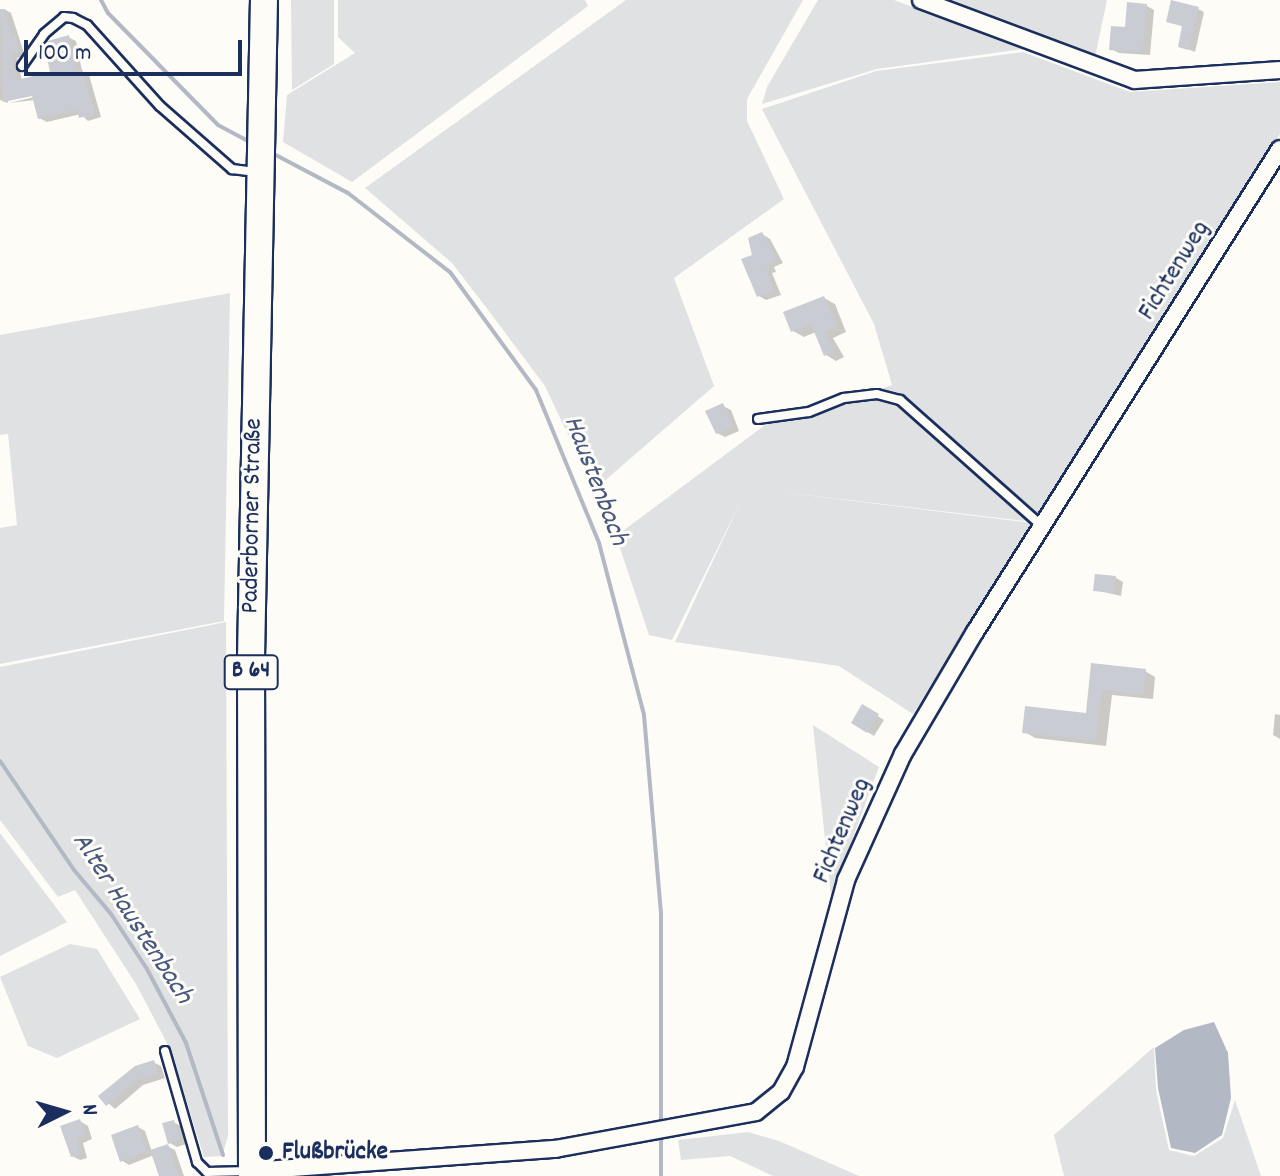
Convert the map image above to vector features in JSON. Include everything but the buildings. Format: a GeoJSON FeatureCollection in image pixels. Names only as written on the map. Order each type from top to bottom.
{"type":"FeatureCollection","features":[{"type":"Feature","properties":{"kind":"main road","name":"Paderborner Straße"},"geometry":{"type":"LineString","coordinates":[[252,1173],[251,658],[264,0]]}},
{"type":"Feature","properties":{"kind":"street"},"geometry":{"type":"LineString","coordinates":[[921,0],[1135,80],[1280,70]]}},
{"type":"Feature","properties":{"kind":"street","name":"Fichtenweg"},"geometry":{"type":"LineString","coordinates":[[252,1173],[308,1171],[555,1149],[756,1112],[781,1092],[795,1067],[846,880],[903,754],[1280,149]]}},
{"type":"Feature","properties":{"kind":"lane"},"geometry":{"type":"LineString","coordinates":[[22,66],[44,34],[64,17],[73,18],[87,25],[160,106],[232,169],[260,170]]}},
{"type":"Feature","properties":{"kind":"lane"},"geometry":{"type":"LineString","coordinates":[[758,419],[809,412],[844,398],[877,394],[900,400],[1043,527]]}},
{"type":"Feature","properties":{"kind":"lane"},"geometry":{"type":"LineString","coordinates":[[165,1051],[197,1162],[207,1172],[252,1173]]}},
{"type":"Feature","properties":{"kind":"shaded area"},"geometry":{"type":"Polygon","coordinates":[[[291,0],[334,0],[334,64],[292,90],[291,0]]]}},
{"type":"Feature","properties":{"kind":"shaded area"},"geometry":{"type":"Polygon","coordinates":[[[338,0],[585,0],[588,6],[352,182],[283,142],[287,95],[355,53],[338,37],[338,0]]]}},
{"type":"Feature","properties":{"kind":"shaded area"},"geometry":{"type":"Polygon","coordinates":[[[626,0],[803,0],[747,99],[747,121],[784,199],[674,278],[714,386],[594,490],[545,386],[482,302],[452,263],[365,188],[626,0]]]}},
{"type":"Feature","properties":{"kind":"shaded area"},"geometry":{"type":"Polygon","coordinates":[[[818,0],[894,0],[1023,49],[877,69],[762,104],[767,87],[818,0]]]}},
{"type":"Feature","properties":{"kind":"shaded area"},"geometry":{"type":"Polygon","coordinates":[[[944,0],[1107,0],[1095,57],[944,0]]]}},
{"type":"Feature","properties":{"kind":"shaded area"},"geometry":{"type":"Polygon","coordinates":[[[1023,52],[1130,92],[1280,82],[1280,134],[1033,522],[747,488],[1032,523],[913,714],[839,666],[675,642],[740,503],[672,640],[649,635],[616,536],[765,425],[811,414],[892,385],[874,324],[762,109],[876,71],[1023,52]]]}},
{"type":"Feature","properties":{"kind":"shaded area"},"geometry":{"type":"Polygon","coordinates":[[[230,293],[224,621],[0,664],[0,528],[17,525],[8,434],[0,435],[0,335],[230,293]]]}},
{"type":"Feature","properties":{"kind":"shaded area"},"geometry":{"type":"Polygon","coordinates":[[[226,622],[228,1136],[222,1156],[204,1157],[170,1049],[136,984],[75,890],[58,897],[0,820],[0,667],[226,622]]]}},
{"type":"Feature","properties":{"kind":"shaded area"},"geometry":{"type":"Polygon","coordinates":[[[813,725],[879,767],[831,896],[813,725]]]}},
{"type":"Feature","properties":{"kind":"shaded area"},"geometry":{"type":"Polygon","coordinates":[[[0,833],[67,922],[0,956],[0,833]]]}},
{"type":"Feature","properties":{"kind":"shaded area"},"geometry":{"type":"Polygon","coordinates":[[[70,944],[97,949],[140,1019],[57,1058],[28,1046],[0,977],[70,944]]]}},
{"type":"Feature","properties":{"kind":"shaded area"},"geometry":{"type":"Polygon","coordinates":[[[1214,1022],[1228,1053],[1231,1098],[1222,1135],[1195,1153],[1171,1148],[1158,1088],[1155,1048],[1184,1030],[1214,1022]]]}},
{"type":"Feature","properties":{"kind":"shaded area"},"geometry":{"type":"Polygon","coordinates":[[[1154,1047],[1156,1090],[1169,1150],[1194,1156],[1223,1138],[1235,1100],[1261,1176],[1064,1176],[1054,1135],[1154,1047]]]}},
{"type":"Feature","properties":{"kind":"shaded area"},"geometry":{"type":"Polygon","coordinates":[[[748,1132],[779,1141],[859,1176],[773,1176],[730,1156],[681,1160],[678,1140],[748,1132]]]}},
{"type":"Feature","properties":{"kind":"waterway","name":"Haustenbach"},"geometry":{"type":"LineString","coordinates":[[101,0],[108,13],[218,125],[250,142]]}},
{"type":"Feature","properties":{"kind":"waterway","name":"Haustenbach"},"geometry":{"type":"LineString","coordinates":[[272,153],[348,193],[450,272],[536,390],[599,543],[644,715],[661,913],[661,1126]]}},
{"type":"Feature","properties":{"kind":"waterway","name":"Alter Haustenbach"},"geometry":{"type":"LineString","coordinates":[[0,761],[74,870],[111,914],[147,969],[186,1043],[223,1155]]}},
{"type":"Feature","properties":{"kind":"waterway","name":"Haustenbach"},"geometry":{"type":"LineString","coordinates":[[661,1134],[661,1176]]}},
{"type":"Feature","properties":{"kind":"place","name":"Flußbrücke"},"geometry":{"type":"Point","coordinates":[266,1153]}}]}
